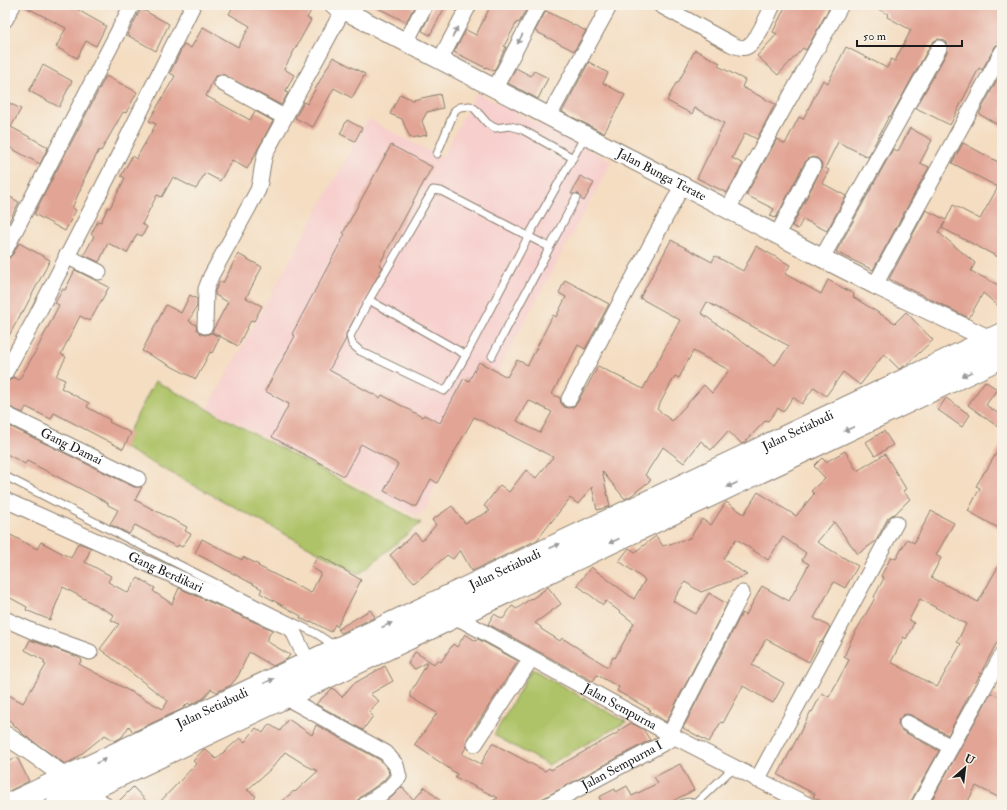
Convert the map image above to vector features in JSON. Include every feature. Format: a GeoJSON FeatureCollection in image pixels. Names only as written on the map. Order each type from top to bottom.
{"type":"FeatureCollection","features":[{"type":"Feature","properties":{"kind":"main road","name":"Jalan Setiabudi"},"geometry":{"type":"LineString","coordinates":[[8,805],[434,603],[999,345]]}},
{"type":"Feature","properties":{"kind":"main road","name":"Jalan Setiabudi"},"geometry":{"type":"LineString","coordinates":[[57,805],[454,617],[999,345]]}},
{"type":"Feature","properties":{"kind":"street"},"geometry":{"type":"LineString","coordinates":[[5,20],[13,5]]}},
{"type":"Feature","properties":{"kind":"street"},"geometry":{"type":"LineString","coordinates":[[5,250],[132,5]]}},
{"type":"Feature","properties":{"kind":"street"},"geometry":{"type":"LineString","coordinates":[[5,373],[37,315],[193,5]]}},
{"type":"Feature","properties":{"kind":"street"},"geometry":{"type":"LineString","coordinates":[[406,42],[425,5]]}},
{"type":"Feature","properties":{"kind":"street"},"geometry":{"type":"LineString","coordinates":[[440,60],[469,5]]}},
{"type":"Feature","properties":{"kind":"street"},"geometry":{"type":"LineString","coordinates":[[494,88],[539,5]]}},
{"type":"Feature","properties":{"kind":"street"},"geometry":{"type":"LineString","coordinates":[[549,116],[610,5]]}},
{"type":"Feature","properties":{"kind":"street"},"geometry":{"type":"LineString","coordinates":[[660,5],[731,44],[745,48],[752,43],[756,37],[773,5]]}},
{"type":"Feature","properties":{"kind":"street"},"geometry":{"type":"LineString","coordinates":[[728,210],[841,5]]}},
{"type":"Feature","properties":{"kind":"street"},"geometry":{"type":"LineString","coordinates":[[205,326],[206,289],[211,276],[258,190],[261,180],[263,160],[266,152],[338,7]]}},
{"type":"Feature","properties":{"kind":"street","name":"Jalan Bunga Terate"},"geometry":{"type":"LineString","coordinates":[[338,7],[728,210],[875,285],[999,345]]}},
{"type":"Feature","properties":{"kind":"street"},"geometry":{"type":"LineString","coordinates":[[822,258],[939,48]]}},
{"type":"Feature","properties":{"kind":"street"},"geometry":{"type":"LineString","coordinates":[[875,285],[1002,52]]}},
{"type":"Feature","properties":{"kind":"street"},"geometry":{"type":"LineString","coordinates":[[222,83],[284,117]]}},
{"type":"Feature","properties":{"kind":"street"},"geometry":{"type":"LineString","coordinates":[[777,235],[813,166]]}},
{"type":"Feature","properties":{"kind":"street"},"geometry":{"type":"LineString","coordinates":[[569,399],[682,186]]}},
{"type":"Feature","properties":{"kind":"street"},"geometry":{"type":"LineString","coordinates":[[66,256],[99,272]]}},
{"type":"Feature","properties":{"kind":"street","name":"Gang Damai"},"geometry":{"type":"LineString","coordinates":[[5,414],[138,479]]}},
{"type":"Feature","properties":{"kind":"street","name":"Gang Berdikari"},"geometry":{"type":"LineString","coordinates":[[5,500],[292,629],[308,663]]}},
{"type":"Feature","properties":{"kind":"street"},"geometry":{"type":"LineString","coordinates":[[757,780],[896,524]]}},
{"type":"Feature","properties":{"kind":"street"},"geometry":{"type":"LineString","coordinates":[[672,736],[742,593]]}},
{"type":"Feature","properties":{"kind":"street","name":"Jalan Sempurna"},"geometry":{"type":"LineString","coordinates":[[434,603],[454,617],[672,736],[808,805]]}},
{"type":"Feature","properties":{"kind":"street"},"geometry":{"type":"LineString","coordinates":[[5,619],[32,631],[90,652]]}},
{"type":"Feature","properties":{"kind":"street"},"geometry":{"type":"LineString","coordinates":[[919,805],[1002,655]]}},
{"type":"Feature","properties":{"kind":"street"},"geometry":{"type":"LineString","coordinates":[[475,744],[531,659]]}},
{"type":"Feature","properties":{"kind":"street"},"geometry":{"type":"LineString","coordinates":[[285,697],[386,753],[396,765],[399,777],[388,789],[364,805]]}},
{"type":"Feature","properties":{"kind":"street"},"geometry":{"type":"LineString","coordinates":[[907,723],[952,747]]}},
{"type":"Feature","properties":{"kind":"street"},"geometry":{"type":"LineString","coordinates":[[5,735],[34,754],[103,805]]}},
{"type":"Feature","properties":{"kind":"street","name":"Jalan Sempurna I"},"geometry":{"type":"LineString","coordinates":[[548,805],[672,736]]}},
{"type":"Feature","properties":{"kind":"lane"},"geometry":{"type":"LineString","coordinates":[[438,154],[455,110],[460,106],[468,106],[473,108],[487,123],[495,128],[510,126],[521,129],[573,158]]}},
{"type":"Feature","properties":{"kind":"lane"},"geometry":{"type":"LineString","coordinates":[[549,247],[528,237],[441,191],[433,190],[369,300],[350,336],[352,344],[360,351],[444,391],[448,387],[528,237],[586,136]]}},
{"type":"Feature","properties":{"kind":"lane"},"geometry":{"type":"LineString","coordinates":[[492,356],[576,198]]}},
{"type":"Feature","properties":{"kind":"lane"},"geometry":{"type":"LineString","coordinates":[[369,300],[466,354]]}},
{"type":"Feature","properties":{"kind":"lane"},"geometry":{"type":"LineString","coordinates":[[5,476],[318,634],[339,648]]}},
{"type":"Feature","properties":{"kind":"lane"},"geometry":{"type":"LineString","coordinates":[[679,805],[690,801],[696,805],[733,768]]}},
{"type":"Feature","properties":{"kind":"shaded area"},"geometry":{"type":"Polygon","coordinates":[[[476,92],[612,161],[437,483],[426,510],[416,515],[208,408],[368,119],[442,158],[476,92]]]}},
{"type":"Feature","properties":{"kind":"green space"},"geometry":{"type":"Polygon","coordinates":[[[155,381],[421,523],[359,574],[121,446],[155,381]]]}},
{"type":"Feature","properties":{"kind":"green space"},"geometry":{"type":"Polygon","coordinates":[[[532,669],[626,722],[548,765],[494,735],[532,669]]]}},
{"type":"Feature","properties":{"kind":"building"},"geometry":{"type":"Polygon","coordinates":[[[22,5],[81,5],[78,10],[106,26],[96,46],[86,41],[77,58],[56,47],[66,28],[22,5]]]}},
{"type":"Feature","properties":{"kind":"building"},"geometry":{"type":"Polygon","coordinates":[[[234,5],[314,5],[307,18],[311,20],[284,69],[294,75],[285,92],[288,93],[281,105],[222,74],[214,78],[206,96],[250,120],[255,111],[273,121],[247,169],[232,160],[220,181],[205,173],[196,189],[173,177],[162,197],[157,195],[142,224],[147,227],[142,236],[137,234],[127,253],[108,243],[99,262],[84,255],[94,236],[91,234],[98,221],[101,222],[108,207],[110,208],[125,178],[121,176],[132,156],[136,159],[156,124],[149,121],[175,76],[170,73],[184,44],[191,48],[203,27],[238,47],[250,26],[229,14],[234,5]]]}},
{"type":"Feature","properties":{"kind":"building"},"geometry":{"type":"Polygon","coordinates":[[[372,5],[415,5],[406,22],[372,5]]]}},
{"type":"Feature","properties":{"kind":"building"},"geometry":{"type":"Polygon","coordinates":[[[434,5],[446,5],[430,35],[422,31],[434,5]]]}},
{"type":"Feature","properties":{"kind":"building"},"geometry":{"type":"Polygon","coordinates":[[[491,5],[529,5],[519,23],[517,22],[504,46],[506,47],[494,71],[454,52],[466,30],[476,35],[491,5]]]}},
{"type":"Feature","properties":{"kind":"building"},"geometry":{"type":"Polygon","coordinates":[[[786,5],[831,5],[806,50],[803,48],[778,75],[757,56],[777,34],[773,32],[786,5]]]}},
{"type":"Feature","properties":{"kind":"building"},"geometry":{"type":"Polygon","coordinates":[[[870,5],[1002,5],[1002,34],[982,70],[979,68],[950,125],[916,108],[947,52],[948,47],[944,40],[938,39],[934,41],[891,116],[889,116],[868,157],[838,142],[825,168],[829,170],[822,183],[846,196],[827,231],[803,219],[798,229],[792,226],[821,170],[821,162],[817,158],[812,157],[805,162],[776,218],[770,216],[774,209],[746,195],[777,139],[785,144],[799,117],[803,119],[823,80],[828,83],[846,47],[887,68],[891,59],[895,61],[911,30],[887,17],[888,14],[870,5]]]}},
{"type":"Feature","properties":{"kind":"building"},"geometry":{"type":"Polygon","coordinates":[[[141,9],[169,24],[156,51],[127,35],[141,9]]]}},
{"type":"Feature","properties":{"kind":"building"},"geometry":{"type":"Polygon","coordinates":[[[546,11],[586,31],[574,51],[535,31],[546,11]]]}},
{"type":"Feature","properties":{"kind":"building"},"geometry":{"type":"Polygon","coordinates":[[[695,50],[720,63],[718,66],[745,80],[742,87],[775,104],[757,139],[745,133],[732,158],[743,164],[727,193],[697,178],[724,123],[695,108],[692,114],[667,101],[695,50]]]}},
{"type":"Feature","properties":{"kind":"building"},"geometry":{"type":"Polygon","coordinates":[[[333,57],[365,74],[352,98],[334,88],[313,127],[295,118],[304,102],[307,104],[333,57]]]}},
{"type":"Feature","properties":{"kind":"building"},"geometry":{"type":"Polygon","coordinates":[[[589,62],[608,73],[603,83],[625,95],[604,133],[562,112],[589,62]]]}},
{"type":"Feature","properties":{"kind":"building"},"geometry":{"type":"Polygon","coordinates":[[[43,65],[72,81],[59,107],[29,91],[43,65]]]}},
{"type":"Feature","properties":{"kind":"building"},"geometry":{"type":"Polygon","coordinates":[[[516,68],[531,76],[534,71],[548,78],[538,99],[508,83],[516,68]]]}},
{"type":"Feature","properties":{"kind":"building"},"geometry":{"type":"Polygon","coordinates":[[[1002,71],[1002,127],[979,114],[1002,71]]]}},
{"type":"Feature","properties":{"kind":"building"},"geometry":{"type":"Polygon","coordinates":[[[106,76],[137,92],[126,113],[123,112],[101,151],[99,150],[83,181],[72,208],[76,210],[65,231],[34,214],[106,76]]]}},
{"type":"Feature","properties":{"kind":"building"},"geometry":{"type":"Polygon","coordinates":[[[400,94],[413,100],[440,94],[443,108],[427,112],[422,121],[427,135],[410,138],[402,119],[390,114],[400,94]]]}},
{"type":"Feature","properties":{"kind":"building"},"geometry":{"type":"Polygon","coordinates":[[[5,101],[21,109],[11,127],[48,147],[40,164],[5,145],[5,101]]]}},
{"type":"Feature","properties":{"kind":"building"},"geometry":{"type":"Polygon","coordinates":[[[347,120],[362,128],[355,141],[340,134],[347,120]]]}},
{"type":"Feature","properties":{"kind":"building"},"geometry":{"type":"Polygon","coordinates":[[[910,128],[932,140],[920,163],[929,167],[873,270],[836,252],[893,149],[898,151],[910,128]]]}},
{"type":"Feature","properties":{"kind":"building"},"geometry":{"type":"Polygon","coordinates":[[[963,143],[1002,164],[1002,259],[942,228],[945,222],[938,232],[975,263],[971,271],[1002,287],[1002,309],[983,293],[969,318],[889,279],[926,210],[946,220],[953,205],[980,219],[998,187],[952,163],[963,143]]]}},
{"type":"Feature","properties":{"kind":"building"},"geometry":{"type":"Polygon","coordinates":[[[391,145],[432,167],[379,265],[383,267],[346,334],[346,339],[329,370],[380,398],[382,395],[422,417],[424,415],[440,423],[464,378],[469,381],[479,362],[507,377],[517,360],[528,365],[553,315],[556,317],[566,297],[559,293],[565,280],[609,304],[585,349],[578,345],[552,394],[560,398],[564,407],[573,407],[586,389],[598,366],[643,389],[680,320],[640,298],[671,240],[712,262],[715,256],[743,271],[756,246],[790,265],[785,274],[821,294],[828,280],[854,294],[853,297],[895,323],[906,312],[933,340],[906,365],[899,369],[884,354],[860,385],[843,372],[826,396],[814,387],[802,404],[793,397],[783,412],[778,408],[768,421],[766,420],[742,444],[728,431],[711,450],[701,441],[684,463],[663,447],[645,475],[651,480],[625,499],[602,471],[610,506],[597,510],[592,487],[578,504],[570,498],[537,540],[472,571],[460,550],[453,559],[447,555],[415,583],[390,555],[415,533],[422,541],[436,525],[432,520],[452,506],[465,523],[490,511],[484,506],[500,485],[509,492],[526,470],[536,478],[553,457],[474,417],[437,483],[431,479],[417,506],[413,506],[384,491],[398,464],[361,444],[344,476],[272,437],[289,404],[265,391],[295,336],[292,334],[345,234],[343,233],[391,145]],[[707,302],[701,313],[775,365],[789,346],[707,302]],[[693,351],[679,378],[675,376],[657,409],[672,421],[704,385],[712,393],[729,370],[693,351]],[[528,400],[517,421],[540,433],[552,412],[528,400]]]}},
{"type":"Feature","properties":{"kind":"building"},"geometry":{"type":"Polygon","coordinates":[[[580,176],[594,183],[584,201],[581,199],[579,194],[571,194],[580,176]]]}},
{"type":"Feature","properties":{"kind":"building"},"geometry":{"type":"Polygon","coordinates":[[[5,194],[19,202],[5,229],[5,194]]]}},
{"type":"Feature","properties":{"kind":"building"},"geometry":{"type":"Polygon","coordinates":[[[19,243],[50,260],[5,343],[5,259],[9,258],[13,254],[19,243]]]}},
{"type":"Feature","properties":{"kind":"building"},"geometry":{"type":"Polygon","coordinates":[[[238,254],[262,267],[246,298],[262,306],[254,321],[251,320],[238,346],[212,332],[228,302],[215,295],[215,291],[220,281],[223,283],[238,254]]]}},
{"type":"Feature","properties":{"kind":"building"},"geometry":{"type":"Polygon","coordinates":[[[75,270],[109,287],[90,321],[80,316],[61,354],[66,357],[56,376],[65,380],[61,388],[89,403],[87,407],[110,420],[109,422],[131,433],[123,449],[54,413],[51,419],[26,407],[23,413],[5,405],[5,382],[13,377],[19,380],[37,349],[59,305],[55,303],[63,289],[65,290],[75,270]]]}},
{"type":"Feature","properties":{"kind":"building"},"geometry":{"type":"Polygon","coordinates":[[[190,295],[197,299],[197,306],[189,321],[196,325],[197,330],[201,334],[205,335],[211,333],[220,337],[212,353],[210,352],[196,379],[142,351],[166,305],[181,313],[190,295]]]}},
{"type":"Feature","properties":{"kind":"building"},"geometry":{"type":"Polygon","coordinates":[[[985,381],[997,389],[986,405],[1002,416],[1002,430],[968,405],[985,381]]]}},
{"type":"Feature","properties":{"kind":"building"},"geometry":{"type":"Polygon","coordinates":[[[946,398],[970,415],[962,427],[938,410],[946,398]]]}},
{"type":"Feature","properties":{"kind":"building"},"geometry":{"type":"Polygon","coordinates":[[[5,424],[134,487],[142,487],[135,500],[187,527],[185,531],[191,534],[182,547],[178,545],[177,547],[135,525],[129,534],[110,524],[118,510],[108,505],[108,503],[27,461],[25,464],[5,453],[5,424]]]}},
{"type":"Feature","properties":{"kind":"building"},"geometry":{"type":"Polygon","coordinates":[[[884,431],[893,445],[875,456],[866,442],[884,431]]]}},
{"type":"Feature","properties":{"kind":"building"},"geometry":{"type":"Polygon","coordinates":[[[1002,443],[1002,530],[968,511],[980,488],[976,486],[1002,443]]]}},
{"type":"Feature","properties":{"kind":"building"},"geometry":{"type":"Polygon","coordinates":[[[845,451],[857,471],[885,454],[906,489],[903,491],[910,499],[895,514],[888,518],[876,541],[858,554],[834,522],[817,542],[858,566],[845,588],[834,582],[814,618],[830,627],[822,642],[820,641],[809,662],[766,639],[752,665],[784,683],[773,703],[743,686],[723,723],[721,722],[709,742],[683,728],[742,613],[746,615],[762,586],[789,601],[809,564],[802,560],[806,553],[783,537],[768,560],[736,539],[723,559],[747,575],[701,592],[685,582],[673,601],[696,614],[709,593],[727,604],[666,722],[649,711],[651,710],[617,691],[619,687],[597,675],[593,681],[488,624],[494,614],[503,619],[512,606],[517,609],[548,587],[561,604],[535,623],[541,627],[541,629],[560,641],[562,638],[608,667],[613,657],[615,658],[634,623],[606,601],[603,605],[577,585],[591,567],[634,599],[645,580],[619,561],[629,548],[635,552],[656,536],[663,546],[690,538],[702,519],[711,525],[726,502],[744,514],[758,492],[796,516],[814,494],[811,491],[825,478],[814,466],[822,458],[826,462],[845,451]]]}},
{"type":"Feature","properties":{"kind":"building"},"geometry":{"type":"Polygon","coordinates":[[[931,511],[954,523],[936,555],[941,558],[931,577],[978,602],[1002,560],[1002,633],[948,735],[911,715],[903,715],[899,719],[898,724],[902,731],[939,751],[910,805],[898,805],[891,801],[889,805],[828,805],[813,797],[815,794],[778,775],[822,693],[829,697],[849,660],[844,657],[852,638],[875,598],[874,597],[884,578],[881,576],[891,557],[896,559],[907,539],[914,543],[931,511]],[[920,599],[909,620],[914,623],[906,639],[904,637],[891,662],[937,687],[961,644],[957,642],[966,624],[920,599]]]}},
{"type":"Feature","properties":{"kind":"building"},"geometry":{"type":"Polygon","coordinates":[[[5,532],[37,549],[41,542],[71,558],[78,543],[91,548],[85,562],[111,576],[108,582],[128,593],[138,578],[155,588],[153,591],[172,604],[179,588],[272,630],[266,641],[290,655],[287,659],[273,666],[249,652],[238,676],[231,685],[217,692],[211,689],[204,698],[190,705],[188,703],[182,709],[133,732],[129,726],[122,737],[115,741],[105,735],[75,759],[65,764],[24,735],[5,716],[5,693],[23,703],[46,665],[43,663],[45,661],[25,650],[30,640],[78,657],[82,660],[79,664],[163,709],[168,701],[100,649],[119,624],[111,620],[114,615],[63,587],[50,620],[26,610],[27,607],[5,595],[5,532]]]}},
{"type":"Feature","properties":{"kind":"building"},"geometry":{"type":"Polygon","coordinates":[[[202,539],[242,560],[243,557],[311,593],[321,573],[311,567],[319,555],[361,580],[337,627],[335,624],[331,632],[311,621],[310,623],[300,618],[301,616],[260,593],[262,589],[195,553],[202,539]]]}},
{"type":"Feature","properties":{"kind":"building"},"geometry":{"type":"Polygon","coordinates":[[[370,610],[375,617],[341,633],[338,629],[370,610]]]}},
{"type":"Feature","properties":{"kind":"building"},"geometry":{"type":"Polygon","coordinates":[[[465,634],[476,641],[478,639],[518,661],[467,739],[467,746],[462,754],[481,764],[492,743],[545,771],[549,768],[551,770],[578,755],[619,732],[618,731],[631,723],[643,729],[650,740],[531,805],[485,805],[498,798],[455,777],[457,774],[415,745],[437,713],[410,697],[410,693],[428,662],[415,669],[408,664],[415,652],[434,664],[437,660],[441,662],[453,644],[457,647],[465,634]]]}},
{"type":"Feature","properties":{"kind":"building"},"geometry":{"type":"Polygon","coordinates":[[[385,666],[393,681],[370,694],[379,701],[369,712],[373,716],[363,730],[316,704],[333,688],[342,697],[353,684],[385,666]]]}},
{"type":"Feature","properties":{"kind":"building"},"geometry":{"type":"Polygon","coordinates":[[[991,693],[1002,698],[1002,799],[976,786],[966,805],[929,805],[991,693]]]}},
{"type":"Feature","properties":{"kind":"building"},"geometry":{"type":"Polygon","coordinates":[[[288,719],[312,735],[316,725],[380,760],[388,769],[389,774],[382,782],[363,795],[352,805],[277,805],[294,791],[295,792],[318,771],[285,752],[272,768],[247,790],[256,796],[251,805],[157,805],[196,764],[193,761],[203,750],[205,749],[216,759],[240,738],[245,742],[256,728],[263,733],[269,724],[280,731],[288,719]]]}},
{"type":"Feature","properties":{"kind":"building"},"geometry":{"type":"Polygon","coordinates":[[[17,757],[29,781],[5,793],[5,764],[17,757]]]}},
{"type":"Feature","properties":{"kind":"building"},"geometry":{"type":"Polygon","coordinates":[[[680,764],[694,790],[665,805],[603,805],[599,797],[615,789],[616,792],[627,786],[632,796],[658,783],[654,777],[680,764]]]}},
{"type":"Feature","properties":{"kind":"building"},"geometry":{"type":"Polygon","coordinates":[[[133,787],[150,805],[115,805],[133,787]]]}},
{"type":"Feature","properties":{"kind":"building"},"geometry":{"type":"Polygon","coordinates":[[[402,787],[414,800],[425,787],[445,805],[381,805],[402,787]]]}}]}
